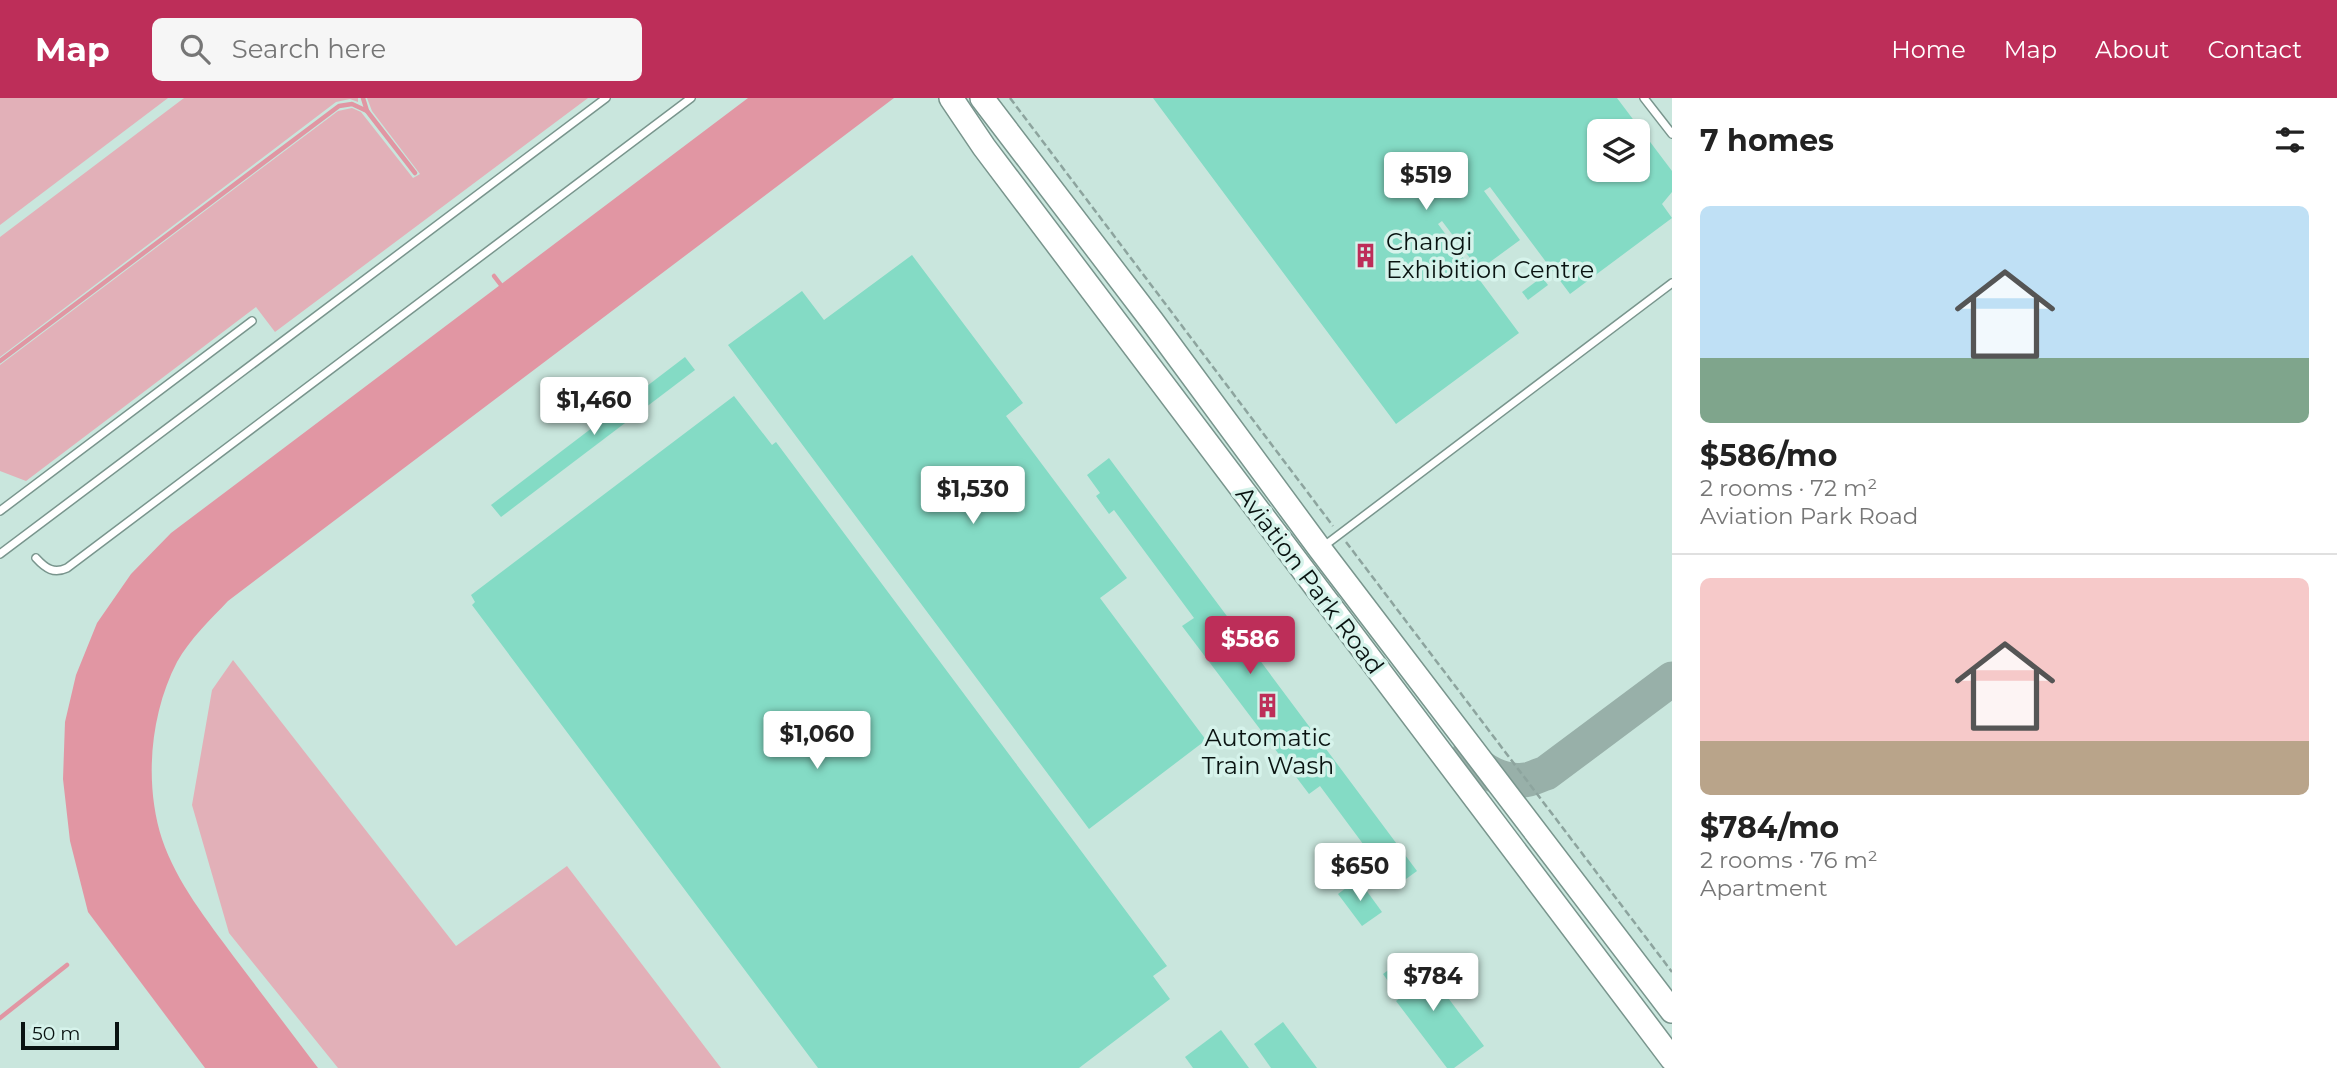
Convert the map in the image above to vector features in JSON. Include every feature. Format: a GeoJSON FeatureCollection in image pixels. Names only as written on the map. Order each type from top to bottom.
{"type":"FeatureCollection","features":[{"type":"Feature","properties":{"kind":"main road","name":"Aviation Park Road"},"geometry":{"type":"LineString","coordinates":[[951,98],[984,147],[1672,1059]]}},
{"type":"Feature","properties":{"kind":"main road","name":"Aviation Park Road"},"geometry":{"type":"LineString","coordinates":[[985,99],[1320,549],[1672,1011]]}},
{"type":"Feature","properties":{"kind":"lane"},"geometry":{"type":"LineString","coordinates":[[0,554],[606,98]]}},
{"type":"Feature","properties":{"kind":"lane"},"geometry":{"type":"LineString","coordinates":[[36,558],[47,569],[60,572],[68,568],[691,98]]}},
{"type":"Feature","properties":{"kind":"lane"},"geometry":{"type":"LineString","coordinates":[[1644,98],[1672,134]]}},
{"type":"Feature","properties":{"kind":"lane"},"geometry":{"type":"LineString","coordinates":[[1320,549],[1672,283]]}},
{"type":"Feature","properties":{"kind":"lane"},"geometry":{"type":"LineString","coordinates":[[0,511],[252,321]]}},
{"type":"Feature","properties":{"kind":"shaded area"},"geometry":{"type":"Polygon","coordinates":[[[0,98],[168,98],[0,225],[0,98]]]}},
{"type":"Feature","properties":{"kind":"shaded area"},"geometry":{"type":"Polygon","coordinates":[[[184,98],[358,98],[358,102],[350,99],[336,102],[0,357],[0,237],[184,98]]]}},
{"type":"Feature","properties":{"kind":"shaded area"},"geometry":{"type":"Polygon","coordinates":[[[367,98],[588,98],[275,332],[256,307],[26,481],[0,471],[0,365],[338,111],[352,108],[361,112],[413,178],[420,174],[372,111],[367,98]]]}},
{"type":"Feature","properties":{"kind":"shaded area"},"geometry":{"type":"Polygon","coordinates":[[[748,98],[894,98],[228,601],[194,638],[177,662],[161,704],[153,749],[153,795],[162,839],[176,871],[194,901],[318,1068],[205,1068],[88,912],[70,841],[63,779],[65,722],[76,675],[97,623],[131,574],[171,533],[748,98]]]}},
{"type":"Feature","properties":{"kind":"shaded area"},"geometry":{"type":"Polygon","coordinates":[[[233,660],[456,946],[567,866],[721,1068],[338,1068],[229,933],[192,805],[212,690],[233,660]]]}},
{"type":"Feature","properties":{"kind":"building","name":"Changi Exhibition Centre"},"geometry":{"type":"Polygon","coordinates":[[[1153,98],[1617,98],[1633,119],[1587,119],[1587,182],[1650,182],[1650,142],[1672,171],[1672,192],[1662,204],[1672,218],[1570,294],[1490,187],[1484,191],[1520,240],[1479,270],[1442,221],[1438,224],[1519,333],[1396,424],[1153,98]]]}},
{"type":"Feature","properties":{"kind":"building"},"geometry":{"type":"Polygon","coordinates":[[[912,255],[1023,403],[1006,416],[1127,578],[1100,598],[1206,740],[1089,829],[728,345],[802,291],[824,320],[912,255]]]}},
{"type":"Feature","properties":{"kind":"building"},"geometry":{"type":"Polygon","coordinates":[[[1542,277],[1548,285],[1528,300],[1522,292],[1542,277]]]}},
{"type":"Feature","properties":{"kind":"building"},"geometry":{"type":"Polygon","coordinates":[[[685,357],[695,370],[501,517],[491,505],[685,357]]]}},
{"type":"Feature","properties":{"kind":"building"},"geometry":{"type":"Polygon","coordinates":[[[734,396],[772,445],[776,442],[1167,966],[1153,976],[1170,999],[1079,1068],[818,1068],[472,605],[475,602],[471,595],[734,396]]]}},
{"type":"Feature","properties":{"kind":"building","name":"Automatic Train Wash"},"geometry":{"type":"Polygon","coordinates":[[[1109,458],[1417,871],[1395,887],[1320,786],[1309,794],[1182,626],[1194,618],[1114,510],[1109,514],[1096,496],[1100,493],[1087,475],[1109,458]]]}},
{"type":"Feature","properties":{"kind":"building"},"geometry":{"type":"Polygon","coordinates":[[[1358,879],[1382,912],[1362,926],[1338,894],[1358,879]]]}},
{"type":"Feature","properties":{"kind":"building"},"geometry":{"type":"Polygon","coordinates":[[[1410,954],[1427,978],[1431,975],[1484,1046],[1454,1068],[1447,1068],[1396,1001],[1400,998],[1383,974],[1410,954]]]}},
{"type":"Feature","properties":{"kind":"building"},"geometry":{"type":"Polygon","coordinates":[[[1283,1022],[1317,1068],[1271,1068],[1254,1044],[1283,1022]]]}},
{"type":"Feature","properties":{"kind":"building"},"geometry":{"type":"Polygon","coordinates":[[[1221,1030],[1249,1068],[1193,1068],[1185,1057],[1221,1030]]]}},
{"type":"Feature","properties":{"kind":"waterway"},"geometry":{"type":"LineString","coordinates":[[363,98],[367,111],[415,173]]}},
{"type":"Feature","properties":{"kind":"waterway"},"geometry":{"type":"LineString","coordinates":[[0,361],[339,106],[352,104],[367,111]]}},
{"type":"Feature","properties":{"kind":"waterway"},"geometry":{"type":"LineString","coordinates":[[494,276],[504,289]]}},
{"type":"Feature","properties":{"kind":"waterway"},"geometry":{"type":"LineString","coordinates":[[0,1018],[67,965]]}},
{"type":"Feature","properties":{"kind":"taxiway"},"geometry":{"type":"LineString","coordinates":[[1469,755],[1486,771],[1508,780],[1527,780],[1546,773],[1672,679]]}},
{"type":"Feature","properties":{"kind":"place","name":"Changi Exhibition Centre"},"geometry":{"type":"Point","coordinates":[1366,255]}},
{"type":"Feature","properties":{"kind":"place","name":"Automatic Train Wash"},"geometry":{"type":"Point","coordinates":[1268,706]}}]}
